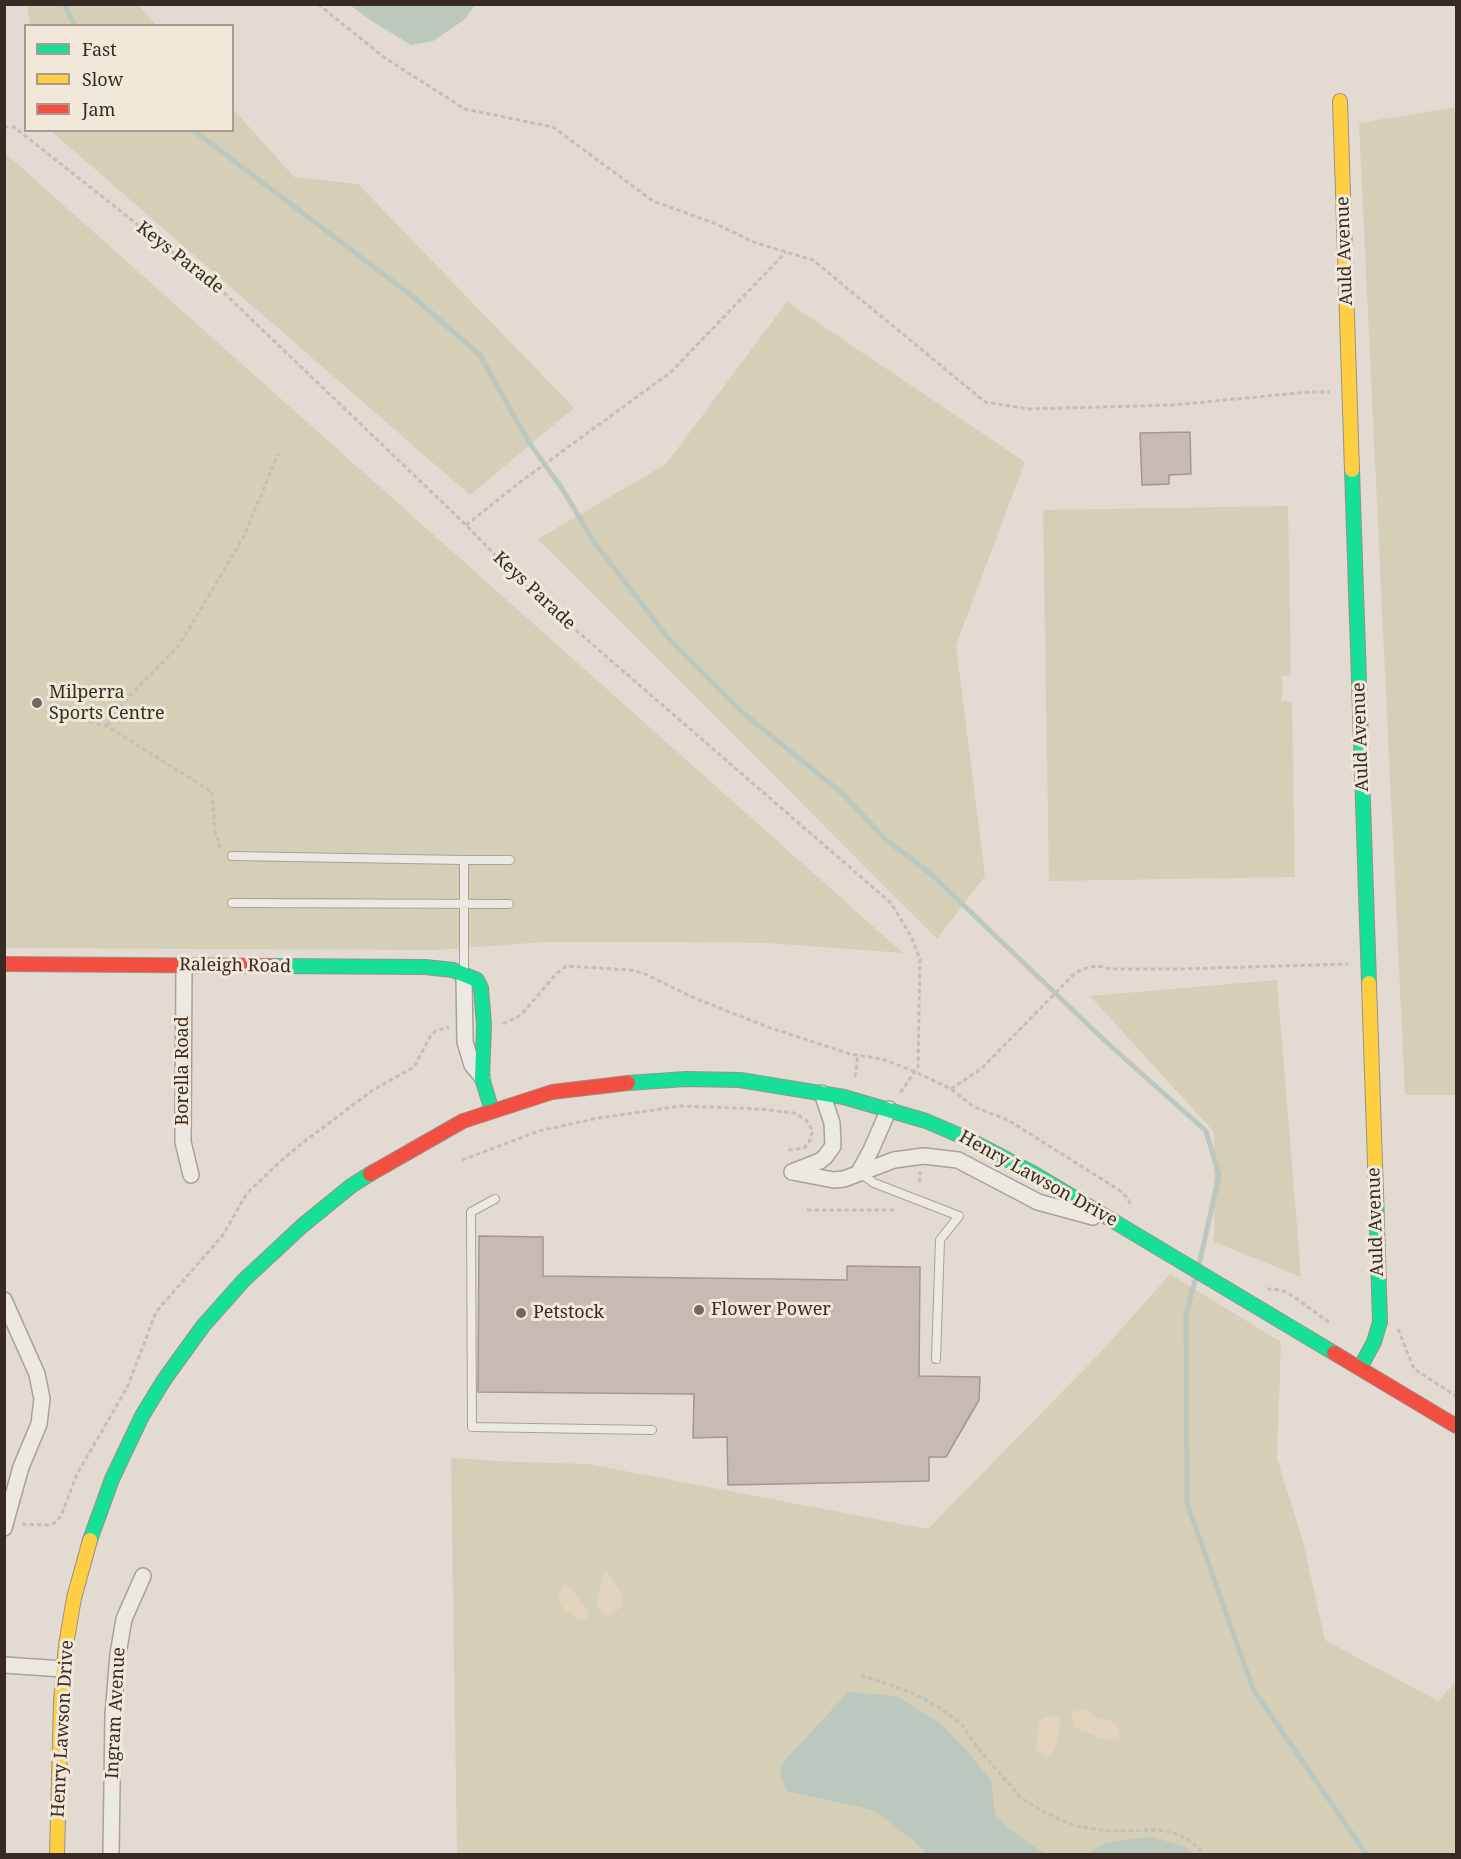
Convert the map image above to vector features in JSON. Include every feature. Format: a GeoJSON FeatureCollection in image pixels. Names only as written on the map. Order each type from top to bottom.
{"type":"FeatureCollection","features":[{"type":"Feature","properties":{"kind":"main road","name":"Auld Avenue"},"geometry":{"type":"LineString","coordinates":[[1340,101],[1380,1322],[1374,1342],[1360,1368]]}},
{"type":"Feature","properties":{"kind":"main road","name":"Raleigh Road"},"geometry":{"type":"LineString","coordinates":[[4,964],[431,967],[446,968],[464,976]]}},
{"type":"Feature","properties":{"kind":"main road"},"geometry":{"type":"LineString","coordinates":[[482,1078],[492,1111]]}},
{"type":"Feature","properties":{"kind":"main road","name":"Henry Lawson Drive"},"geometry":{"type":"LineString","coordinates":[[57,1854],[63,1669],[74,1598],[103,1502],[124,1453],[142,1416],[189,1343],[257,1267],[351,1186],[428,1139],[463,1121],[552,1092],[625,1083],[686,1079],[740,1080],[822,1093],[889,1109],[937,1125],[990,1149],[1456,1426]]}},
{"type":"Feature","properties":{"kind":"street","name":"Borella Road"},"geometry":{"type":"LineString","coordinates":[[184,965],[183,1131],[186,1159],[191,1175]]}},
{"type":"Feature","properties":{"kind":"street"},"geometry":{"type":"LineString","coordinates":[[464,976],[465,1042],[472,1065],[482,1078]]}},
{"type":"Feature","properties":{"kind":"street"},"geometry":{"type":"LineString","coordinates":[[822,1093],[832,1122],[833,1146],[820,1161],[792,1172],[834,1180],[844,1179],[894,1160],[924,1156],[958,1161],[1038,1202],[1119,1224]]}},
{"type":"Feature","properties":{"kind":"street"},"geometry":{"type":"LineString","coordinates":[[859,1172],[889,1109]]}},
{"type":"Feature","properties":{"kind":"street"},"geometry":{"type":"LineString","coordinates":[[4,1300],[37,1374],[42,1399],[39,1424],[21,1467],[5,1525]]}},
{"type":"Feature","properties":{"kind":"street","name":"Ingram Avenue"},"geometry":{"type":"LineString","coordinates":[[111,1854],[113,1715],[118,1654],[124,1619],[143,1576]]}},
{"type":"Feature","properties":{"kind":"street"},"geometry":{"type":"LineString","coordinates":[[4,1665],[63,1669]]}},
{"type":"Feature","properties":{"kind":"lane"},"geometry":{"type":"LineString","coordinates":[[232,856],[510,860]]}},
{"type":"Feature","properties":{"kind":"lane"},"geometry":{"type":"LineString","coordinates":[[464,860],[464,976]]}},
{"type":"Feature","properties":{"kind":"lane"},"geometry":{"type":"LineString","coordinates":[[232,903],[509,904]]}},
{"type":"Feature","properties":{"kind":"lane"},"geometry":{"type":"LineString","coordinates":[[859,1172],[874,1184],[959,1216],[940,1240],[936,1359]]}},
{"type":"Feature","properties":{"kind":"lane"},"geometry":{"type":"LineString","coordinates":[[495,1199],[471,1212],[472,1427],[652,1430]]}},
{"type":"Feature","properties":{"kind":"path"},"geometry":{"type":"LineString","coordinates":[[318,4],[385,58],[465,109],[553,127],[653,201],[714,223],[756,243],[813,261],[985,402],[1029,409],[1173,405],[1309,392],[1350,393]]}},
{"type":"Feature","properties":{"kind":"path","name":"Keys Parade"},"geometry":{"type":"LineString","coordinates":[[4,127],[14,127],[223,292],[466,525],[526,587],[891,903],[911,936],[920,959],[918,1067],[916,1072]]}},
{"type":"Feature","properties":{"kind":"path"},"geometry":{"type":"LineString","coordinates":[[466,525],[670,372],[786,252]]}},
{"type":"Feature","properties":{"kind":"path"},"geometry":{"type":"LineString","coordinates":[[108,726],[116,710],[180,644],[243,538],[278,454]]}},
{"type":"Feature","properties":{"kind":"path"},"geometry":{"type":"LineString","coordinates":[[82,720],[108,726],[212,792],[214,831],[219,842],[220,857],[232,856]]}},
{"type":"Feature","properties":{"kind":"path"},"geometry":{"type":"LineString","coordinates":[[951,1089],[981,1069],[1072,976],[1082,969],[1097,966],[1112,969],[1180,969],[1349,964]]}},
{"type":"Feature","properties":{"kind":"path"},"geometry":{"type":"LineString","coordinates":[[500,1025],[521,1015],[562,968],[571,965],[617,968],[645,974],[692,997],[765,1026],[850,1054],[882,1059],[951,1089],[974,1107],[1008,1120],[1119,1190],[1128,1198],[1132,1214]]}},
{"type":"Feature","properties":{"kind":"path"},"geometry":{"type":"LineString","coordinates":[[5,1525],[38,1526],[55,1523],[62,1516],[77,1474],[127,1388],[156,1312],[223,1235],[247,1193],[305,1141],[373,1090],[414,1067],[431,1035],[457,1024]]}},
{"type":"Feature","properties":{"kind":"path"},"geometry":{"type":"LineString","coordinates":[[855,1077],[858,1054]]}},
{"type":"Feature","properties":{"kind":"path"},"geometry":{"type":"LineString","coordinates":[[889,1109],[916,1072]]}},
{"type":"Feature","properties":{"kind":"path"},"geometry":{"type":"LineString","coordinates":[[462,1160],[539,1131],[593,1119],[681,1106],[761,1109],[794,1113],[806,1120],[813,1131],[804,1148],[789,1150]]}},
{"type":"Feature","properties":{"kind":"path"},"geometry":{"type":"LineString","coordinates":[[920,1182],[919,1175],[924,1168]]}},
{"type":"Feature","properties":{"kind":"path"},"geometry":{"type":"LineString","coordinates":[[807,1210],[894,1210]]}},
{"type":"Feature","properties":{"kind":"path"},"geometry":{"type":"LineString","coordinates":[[861,1675],[913,1694],[940,1708],[961,1724],[1022,1798],[1043,1812],[1076,1826],[1109,1831],[1160,1830],[1177,1834],[1189,1840],[1205,1854]]}},
{"type":"Feature","properties":{"kind":"shaded area"},"geometry":{"type":"Polygon","coordinates":[[[27,5],[138,5],[155,24],[30,24],[27,5]]]}},
{"type":"Feature","properties":{"kind":"shaded area"},"geometry":{"type":"Polygon","coordinates":[[[350,5],[475,5],[464,20],[433,41],[411,45],[350,5]]]}},
{"type":"Feature","properties":{"kind":"shaded area"},"geometry":{"type":"Polygon","coordinates":[[[1456,107],[1456,1095],[1405,1095],[1359,123],[1456,107]]]}},
{"type":"Feature","properties":{"kind":"shaded area"},"geometry":{"type":"Polygon","coordinates":[[[234,110],[294,177],[358,184],[574,408],[470,495],[52,132],[234,132],[234,110]]]}},
{"type":"Feature","properties":{"kind":"shaded area","name":"Milperra Sports Centre"},"geometry":{"type":"Polygon","coordinates":[[[5,153],[903,953],[768,943],[685,942],[545,942],[435,950],[5,948],[5,153]]]}},
{"type":"Feature","properties":{"kind":"shaded area"},"geometry":{"type":"Polygon","coordinates":[[[787,302],[1025,462],[956,645],[985,876],[937,939],[538,539],[666,464],[787,302]]]}},
{"type":"Feature","properties":{"kind":"shaded area"},"geometry":{"type":"Polygon","coordinates":[[[1288,506],[1291,675],[1281,676],[1283,687],[1281,701],[1292,702],[1295,877],[1049,881],[1043,510],[1288,506]]]}},
{"type":"Feature","properties":{"kind":"shaded area"},"geometry":{"type":"Polygon","coordinates":[[[1277,980],[1301,1277],[1214,1242],[1214,1132],[1090,996],[1277,980]]]}},
{"type":"Feature","properties":{"kind":"shaded area"},"geometry":{"type":"Polygon","coordinates":[[[1170,1274],[1281,1342],[1277,1458],[1303,1542],[1325,1640],[1438,1701],[1456,1682],[1456,1854],[457,1854],[451,1458],[588,1464],[928,1529],[1101,1352],[1170,1274]]]}},
{"type":"Feature","properties":{"kind":"shaded area"},"geometry":{"type":"Polygon","coordinates":[[[848,1692],[896,1696],[940,1723],[991,1781],[995,1814],[1009,1829],[1045,1854],[927,1854],[913,1840],[873,1810],[787,1791],[780,1774],[783,1763],[848,1692]]]}},
{"type":"Feature","properties":{"kind":"shaded area"},"geometry":{"type":"Polygon","coordinates":[[[1152,1837],[1186,1847],[1193,1854],[1087,1854],[1104,1844],[1152,1837]]]}},
{"type":"Feature","properties":{"kind":"sand"},"geometry":{"type":"Polygon","coordinates":[[[603,1573],[607,1573],[612,1578],[623,1597],[622,1606],[612,1615],[605,1615],[598,1609],[597,1602],[603,1573]]]}},
{"type":"Feature","properties":{"kind":"sand"},"geometry":{"type":"Polygon","coordinates":[[[563,1586],[568,1586],[576,1594],[587,1610],[589,1618],[581,1620],[564,1611],[559,1601],[559,1594],[563,1586]]]}},
{"type":"Feature","properties":{"kind":"sand"},"geometry":{"type":"Polygon","coordinates":[[[1083,1709],[1097,1718],[1111,1720],[1115,1723],[1120,1733],[1119,1738],[1108,1741],[1075,1728],[1071,1715],[1083,1709]]]}},
{"type":"Feature","properties":{"kind":"sand"},"geometry":{"type":"Polygon","coordinates":[[[1058,1717],[1060,1723],[1059,1736],[1054,1750],[1045,1756],[1036,1749],[1039,1723],[1043,1718],[1058,1717]]]}},
{"type":"Feature","properties":{"kind":"building"},"geometry":{"type":"Polygon","coordinates":[[[1190,432],[1191,474],[1169,475],[1169,484],[1142,485],[1140,433],[1190,432]]]}},
{"type":"Feature","properties":{"kind":"building"},"geometry":{"type":"Polygon","coordinates":[[[479,1236],[543,1237],[543,1276],[847,1280],[847,1266],[920,1267],[919,1376],[980,1377],[979,1400],[946,1457],[929,1457],[929,1481],[728,1485],[727,1437],[693,1438],[694,1394],[478,1392],[479,1236]]]}},
{"type":"Feature","properties":{"kind":"waterway"},"geometry":{"type":"LineString","coordinates":[[64,4],[74,24]]}},
{"type":"Feature","properties":{"kind":"waterway"},"geometry":{"type":"LineString","coordinates":[[196,132],[411,295],[480,355],[528,441],[563,490],[594,542],[669,639],[743,713],[842,793],[885,839],[931,874],[1104,1040],[1206,1131],[1219,1175],[1199,1265]]}},
{"type":"Feature","properties":{"kind":"waterway"},"geometry":{"type":"LineString","coordinates":[[1196,1277],[1186,1315],[1187,1503],[1253,1689],[1366,1854]]}},
{"type":"Feature","properties":{"kind":"traffic: fast"},"geometry":{"type":"LineString","coordinates":[[1352,470],[1369,983]]}},
{"type":"Feature","properties":{"kind":"traffic: fast"},"geometry":{"type":"LineString","coordinates":[[273,966],[425,967],[453,970],[477,980],[481,988],[484,1025],[482,1078],[492,1111]]}},
{"type":"Feature","properties":{"kind":"traffic: fast"},"geometry":{"type":"LineString","coordinates":[[628,1083],[686,1079],[740,1080],[844,1097],[926,1121],[968,1139],[1033,1173],[1334,1353]]}},
{"type":"Feature","properties":{"kind":"traffic: fast"},"geometry":{"type":"LineString","coordinates":[[90,1540],[112,1479],[142,1416],[164,1380],[203,1326],[244,1280],[302,1226],[351,1186],[370,1174]]}},
{"type":"Feature","properties":{"kind":"traffic: fast"},"geometry":{"type":"LineString","coordinates":[[1360,1368],[1374,1342],[1380,1322],[1376,1193]]}},
{"type":"Feature","properties":{"kind":"traffic: slow"},"geometry":{"type":"LineString","coordinates":[[1340,101],[1352,470]]}},
{"type":"Feature","properties":{"kind":"traffic: slow"},"geometry":{"type":"LineString","coordinates":[[1369,983],[1376,1193]]}},
{"type":"Feature","properties":{"kind":"traffic: slow"},"geometry":{"type":"LineString","coordinates":[[57,1854],[61,1701],[66,1645],[74,1598],[90,1540]]}},
{"type":"Feature","properties":{"kind":"traffic: jam"},"geometry":{"type":"LineString","coordinates":[[4,964],[273,966]]}},
{"type":"Feature","properties":{"kind":"traffic: jam"},"geometry":{"type":"LineString","coordinates":[[370,1174],[463,1121],[552,1092],[628,1083]]}},
{"type":"Feature","properties":{"kind":"traffic: jam"},"geometry":{"type":"LineString","coordinates":[[1334,1353],[1456,1426]]}},
{"type":"Feature","properties":{"kind":"place","name":"Milperra Sports Centre"},"geometry":{"type":"Point","coordinates":[37,703]}},
{"type":"Feature","properties":{"kind":"place","name":"Flower Power"},"geometry":{"type":"Point","coordinates":[699,1310]}},
{"type":"Feature","properties":{"kind":"place","name":"Petstock"},"geometry":{"type":"Point","coordinates":[521,1313]}}]}
